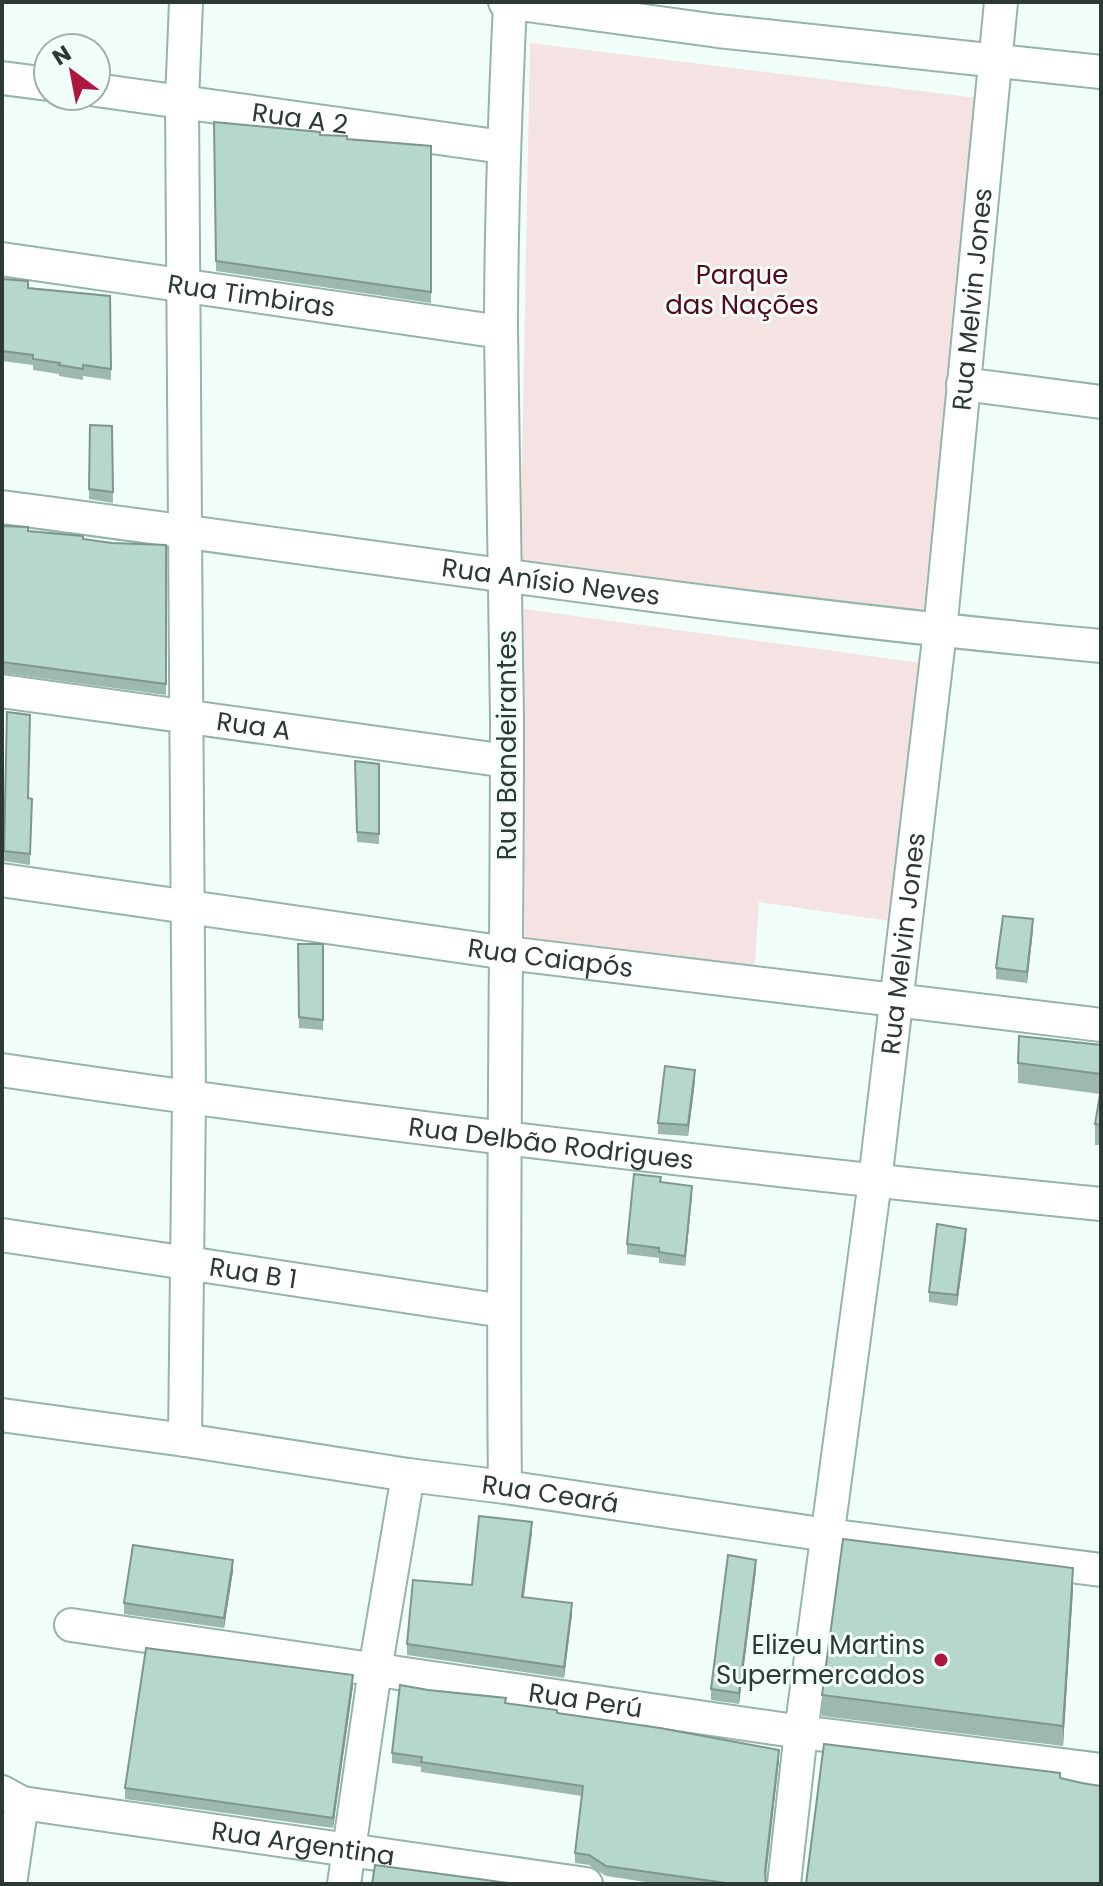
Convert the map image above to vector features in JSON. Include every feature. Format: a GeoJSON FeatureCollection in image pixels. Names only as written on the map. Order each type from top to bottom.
{"type":"FeatureCollection","features":[{"type":"Feature","properties":{"kind":"street"},"geometry":{"type":"LineString","coordinates":[[185,1440],[189,1098],[182,101],[186,2]]}},
{"type":"Feature","properties":{"kind":"street"},"geometry":{"type":"LineString","coordinates":[[508,2],[718,31],[1101,72]]}},
{"type":"Feature","properties":{"kind":"street","name":"Rua Bandeirantes"},"geometry":{"type":"LineString","coordinates":[[505,1487],[503,1311],[507,761],[501,332],[508,2]]}},
{"type":"Feature","properties":{"kind":"street"},"geometry":{"type":"LineString","coordinates":[[704,2],[718,31]]}},
{"type":"Feature","properties":{"kind":"street","name":"Rua Melvin Jones"},"geometry":{"type":"LineString","coordinates":[[784,1884],[801,1732],[875,1181],[940,631],[1001,2]]}},
{"type":"Feature","properties":{"kind":"street"},"geometry":{"type":"LineString","coordinates":[[2,78],[32,82]]}},
{"type":"Feature","properties":{"kind":"street","name":"Rua A 2"},"geometry":{"type":"LineString","coordinates":[[112,92],[503,147]]}},
{"type":"Feature","properties":{"kind":"street","name":"Rua Timbiras"},"geometry":{"type":"LineString","coordinates":[[2,259],[501,332]]}},
{"type":"Feature","properties":{"kind":"street"},"geometry":{"type":"LineString","coordinates":[[963,384],[1101,402]]}},
{"type":"Feature","properties":{"kind":"street","name":"Rua Anísio Neves"},"geometry":{"type":"LineString","coordinates":[[2,507],[506,577],[940,631],[1101,646]]}},
{"type":"Feature","properties":{"kind":"street","name":"Rua A"},"geometry":{"type":"LineString","coordinates":[[2,691],[507,761]]}},
{"type":"Feature","properties":{"kind":"street","name":"Rua Caiapós"},"geometry":{"type":"LineString","coordinates":[[2,880],[507,953],[1101,1025]]}},
{"type":"Feature","properties":{"kind":"street","name":"Rua Delbão Rodrigues"},"geometry":{"type":"LineString","coordinates":[[2,1070],[506,1139],[1101,1204]]}},
{"type":"Feature","properties":{"kind":"street","name":"Rua B 1"},"geometry":{"type":"LineString","coordinates":[[2,1235],[503,1311]]}},
{"type":"Feature","properties":{"kind":"street","name":"Rua Ceará"},"geometry":{"type":"LineString","coordinates":[[2,1415],[827,1535],[1101,1570]]}},
{"type":"Feature","properties":{"kind":"street"},"geometry":{"type":"LineString","coordinates":[[344,1884],[375,1670],[408,1475]]}},
{"type":"Feature","properties":{"kind":"street","name":"Rua Perú"},"geometry":{"type":"LineString","coordinates":[[71,1625],[801,1732],[1101,1770]]}},
{"type":"Feature","properties":{"kind":"street"},"geometry":{"type":"LineString","coordinates":[[10,1884],[12,1798]]}},
{"type":"Feature","properties":{"kind":"street","name":"Rua Argentina"},"geometry":{"type":"LineString","coordinates":[[12,1798],[349,1852],[586,1884]]}},
{"type":"Feature","properties":{"kind":"green space","name":"Parque das Nações"},"geometry":{"type":"Polygon","coordinates":[[[530,43],[977,98],[931,613],[520,567],[530,43]]]}},
{"type":"Feature","properties":{"kind":"green space"},"geometry":{"type":"Polygon","coordinates":[[[524,609],[921,663],[897,922],[759,902],[754,976],[525,944],[524,609]]]}},
{"type":"Feature","properties":{"kind":"building"},"geometry":{"type":"Polygon","coordinates":[[[214,122],[431,146],[431,292],[216,261],[214,122]]]}},
{"type":"Feature","properties":{"kind":"building"},"geometry":{"type":"Polygon","coordinates":[[[2,279],[28,281],[28,288],[110,296],[111,369],[83,365],[83,369],[33,359],[33,355],[2,351],[2,279]]]}},
{"type":"Feature","properties":{"kind":"building"},"geometry":{"type":"Polygon","coordinates":[[[90,425],[112,426],[113,492],[89,489],[90,425]]]}},
{"type":"Feature","properties":{"kind":"building"},"geometry":{"type":"Polygon","coordinates":[[[2,526],[28,527],[28,531],[83,536],[83,539],[112,543],[166,545],[166,684],[2,662],[2,526]]]}},
{"type":"Feature","properties":{"kind":"building"},"geometry":{"type":"Polygon","coordinates":[[[7,712],[30,715],[30,854],[4,851],[7,712]]]}},
{"type":"Feature","properties":{"kind":"building"},"geometry":{"type":"Polygon","coordinates":[[[355,761],[379,764],[379,834],[357,832],[355,761]]]}},
{"type":"Feature","properties":{"kind":"building"},"geometry":{"type":"Polygon","coordinates":[[[1003,916],[1033,919],[1027,972],[996,968],[1003,916]]]}},
{"type":"Feature","properties":{"kind":"building"},"geometry":{"type":"Polygon","coordinates":[[[298,944],[323,944],[323,1020],[299,1017],[298,944]]]}},
{"type":"Feature","properties":{"kind":"building"},"geometry":{"type":"Polygon","coordinates":[[[1019,1036],[1101,1045],[1101,1074],[1018,1063],[1019,1036]]]}},
{"type":"Feature","properties":{"kind":"building"},"geometry":{"type":"Polygon","coordinates":[[[665,1066],[695,1070],[688,1125],[658,1123],[665,1066]]]}},
{"type":"Feature","properties":{"kind":"building"},"geometry":{"type":"Polygon","coordinates":[[[1101,1089],[1101,1125],[1095,1124],[1101,1089]]]}},
{"type":"Feature","properties":{"kind":"building"},"geometry":{"type":"Polygon","coordinates":[[[634,1174],[661,1177],[660,1182],[692,1186],[685,1256],[659,1252],[659,1248],[627,1244],[634,1174]]]}},
{"type":"Feature","properties":{"kind":"building"},"geometry":{"type":"Polygon","coordinates":[[[937,1224],[966,1229],[957,1295],[929,1292],[937,1224]]]}},
{"type":"Feature","properties":{"kind":"building"},"geometry":{"type":"Polygon","coordinates":[[[479,1516],[532,1522],[522,1597],[572,1603],[564,1667],[407,1644],[413,1580],[472,1585],[479,1516]]]}},
{"type":"Feature","properties":{"kind":"building","name":"Elizeu Martins Supermercados"},"geometry":{"type":"Polygon","coordinates":[[[843,1539],[1073,1568],[1063,1726],[822,1695],[843,1539]]]}},
{"type":"Feature","properties":{"kind":"building"},"geometry":{"type":"Polygon","coordinates":[[[133,1545],[233,1560],[224,1618],[124,1603],[133,1545]]]}},
{"type":"Feature","properties":{"kind":"building"},"geometry":{"type":"Polygon","coordinates":[[[728,1555],[756,1560],[739,1693],[711,1689],[728,1555]]]}},
{"type":"Feature","properties":{"kind":"building"},"geometry":{"type":"Polygon","coordinates":[[[146,1648],[353,1675],[333,1818],[125,1788],[146,1648]]]}},
{"type":"Feature","properties":{"kind":"building"},"geometry":{"type":"Polygon","coordinates":[[[400,1685],[506,1698],[505,1703],[557,1710],[557,1713],[779,1750],[766,1884],[733,1884],[606,1866],[589,1855],[575,1853],[583,1786],[421,1762],[422,1757],[392,1753],[400,1685]]]}},
{"type":"Feature","properties":{"kind":"building"},"geometry":{"type":"Polygon","coordinates":[[[824,1744],[1060,1773],[1060,1778],[1101,1786],[1101,1884],[806,1884],[824,1744]]]}},
{"type":"Feature","properties":{"kind":"building"},"geometry":{"type":"Polygon","coordinates":[[[375,1865],[516,1884],[372,1884],[375,1865]]]}},
{"type":"Feature","properties":{"kind":"place","name":"Elizeu Martins Supermercados"},"geometry":{"type":"Point","coordinates":[941,1660]}}]}
